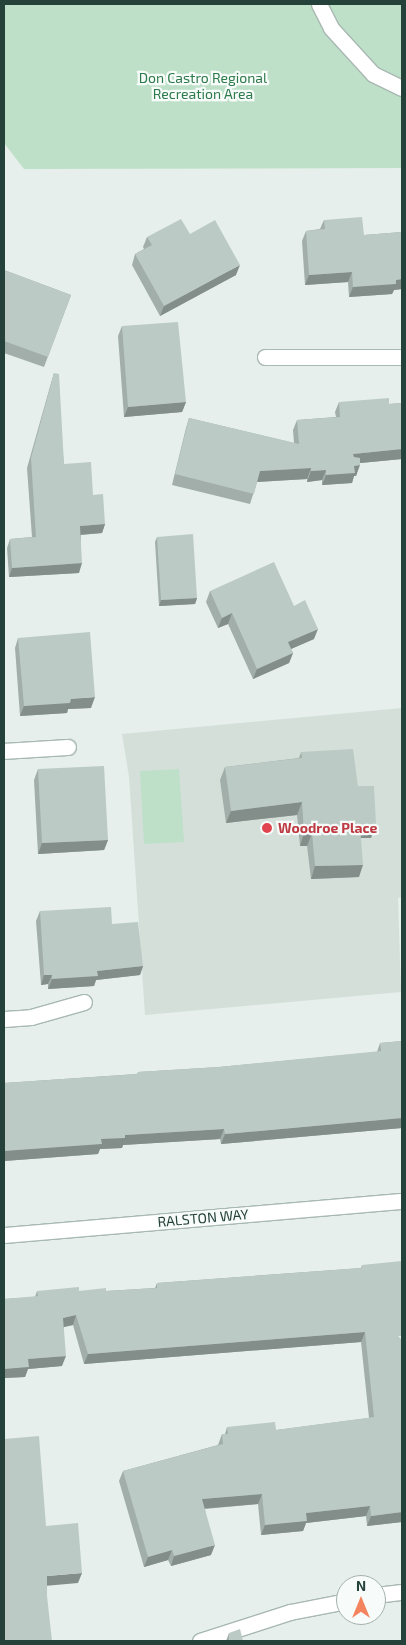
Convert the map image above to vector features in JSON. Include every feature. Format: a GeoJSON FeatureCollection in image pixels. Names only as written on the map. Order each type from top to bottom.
{"type":"FeatureCollection","features":[{"type":"Feature","properties":{"kind":"street"},"geometry":{"type":"LineString","coordinates":[[319,4],[331,28],[373,74],[402,88]]}},
{"type":"Feature","properties":{"kind":"street"},"geometry":{"type":"LineString","coordinates":[[266,357],[402,357]]}},
{"type":"Feature","properties":{"kind":"street"},"geometry":{"type":"LineString","coordinates":[[4,750],[68,747]]}},
{"type":"Feature","properties":{"kind":"street"},"geometry":{"type":"LineString","coordinates":[[4,1020],[32,1017],[84,1002]]}},
{"type":"Feature","properties":{"kind":"street","name":"RALSTON WAY"},"geometry":{"type":"LineString","coordinates":[[4,1235],[402,1202]]}},
{"type":"Feature","properties":{"kind":"street"},"geometry":{"type":"LineString","coordinates":[[386,1594],[402,1592]]}},
{"type":"Feature","properties":{"kind":"street"},"geometry":{"type":"LineString","coordinates":[[200,1641],[290,1612],[336,1603]]}},
{"type":"Feature","properties":{"kind":"shaded area","name":"Woodroe Place"},"geometry":{"type":"Polygon","coordinates":[[[402,708],[402,897],[398,898],[401,992],[145,1015],[129,777],[122,734],[402,708]]]}},
{"type":"Feature","properties":{"kind":"green space","name":"Don Castro Regional Recreation Area"},"geometry":{"type":"Polygon","coordinates":[[[4,4],[402,4],[402,168],[24,169],[4,143],[4,4]]]}},
{"type":"Feature","properties":{"kind":"green space"},"geometry":{"type":"Polygon","coordinates":[[[179,769],[184,842],[144,844],[140,771],[179,769]]]}},
{"type":"Feature","properties":{"kind":"building"},"geometry":{"type":"Polygon","coordinates":[[[362,217],[364,235],[402,232],[402,279],[396,280],[396,284],[353,287],[352,272],[309,275],[306,231],[325,229],[324,220],[362,217]]]}},
{"type":"Feature","properties":{"kind":"building"},"geometry":{"type":"Polygon","coordinates":[[[181,219],[190,234],[215,220],[240,265],[164,306],[135,254],[152,245],[147,237],[181,219]]]}},
{"type":"Feature","properties":{"kind":"building"},"geometry":{"type":"Polygon","coordinates":[[[4,270],[71,295],[48,357],[4,341],[4,270]]]}},
{"type":"Feature","properties":{"kind":"building"},"geometry":{"type":"Polygon","coordinates":[[[178,322],[186,402],[128,407],[122,326],[178,322]]]}},
{"type":"Feature","properties":{"kind":"building"},"geometry":{"type":"Polygon","coordinates":[[[54,373],[59,374],[64,464],[91,462],[93,495],[103,494],[105,524],[80,526],[82,563],[12,568],[10,539],[36,537],[31,458],[54,373]]]}},
{"type":"Feature","properties":{"kind":"building"},"geometry":{"type":"Polygon","coordinates":[[[389,398],[389,404],[402,403],[402,449],[353,454],[354,457],[360,458],[360,465],[354,466],[355,473],[326,475],[326,470],[311,471],[311,468],[260,471],[254,494],[175,474],[189,418],[299,444],[297,420],[340,417],[339,402],[389,398]]]}},
{"type":"Feature","properties":{"kind":"building"},"geometry":{"type":"Polygon","coordinates":[[[193,534],[197,598],[161,600],[157,537],[193,534]]]}},
{"type":"Feature","properties":{"kind":"building"},"geometry":{"type":"Polygon","coordinates":[[[274,562],[294,606],[305,600],[318,629],[288,642],[293,653],[257,669],[232,613],[222,618],[210,591],[274,562]]]}},
{"type":"Feature","properties":{"kind":"building"},"geometry":{"type":"Polygon","coordinates":[[[90,632],[95,697],[71,699],[70,703],[24,706],[18,638],[90,632]]]}},
{"type":"Feature","properties":{"kind":"building"},"geometry":{"type":"Polygon","coordinates":[[[353,749],[358,786],[374,786],[376,825],[360,825],[363,865],[315,866],[312,833],[304,833],[302,802],[231,811],[225,767],[302,758],[301,752],[353,749]]]}},
{"type":"Feature","properties":{"kind":"building"},"geometry":{"type":"Polygon","coordinates":[[[104,766],[108,840],[42,843],[38,769],[104,766]]]}},
{"type":"Feature","properties":{"kind":"building"},"geometry":{"type":"Polygon","coordinates":[[[111,907],[112,924],[138,922],[143,966],[97,971],[98,976],[52,979],[52,975],[44,975],[40,911],[111,907]]]}},
{"type":"Feature","properties":{"kind":"building"},"geometry":{"type":"Polygon","coordinates":[[[402,1041],[402,1118],[225,1134],[224,1129],[125,1135],[125,1138],[101,1139],[102,1144],[4,1151],[4,1083],[138,1074],[138,1072],[219,1067],[381,1051],[380,1043],[402,1041]]]}},
{"type":"Feature","properties":{"kind":"building"},"geometry":{"type":"Polygon","coordinates":[[[402,1261],[402,1336],[398,1336],[402,1340],[402,1512],[371,1516],[370,1506],[306,1513],[307,1521],[265,1525],[262,1494],[202,1499],[215,1545],[174,1556],[172,1550],[148,1557],[123,1471],[223,1444],[222,1434],[228,1434],[227,1427],[275,1422],[276,1430],[374,1417],[365,1332],[88,1354],[76,1315],[63,1318],[66,1356],[28,1359],[29,1367],[4,1369],[4,1299],[38,1296],[37,1291],[79,1287],[79,1291],[106,1288],[106,1291],[157,1288],[157,1283],[362,1268],[362,1265],[402,1261]]]}},
{"type":"Feature","properties":{"kind":"building"},"geometry":{"type":"Polygon","coordinates":[[[39,1436],[46,1526],[78,1523],[82,1573],[47,1576],[47,1596],[52,1641],[4,1641],[4,1439],[39,1436]]]}},
{"type":"Feature","properties":{"kind":"building"},"geometry":{"type":"Polygon","coordinates":[[[240,1629],[243,1641],[229,1641],[229,1633],[240,1629]]]}},
{"type":"Feature","properties":{"kind":"place","name":"Woodroe Place"},"geometry":{"type":"Point","coordinates":[267,828]}}]}
